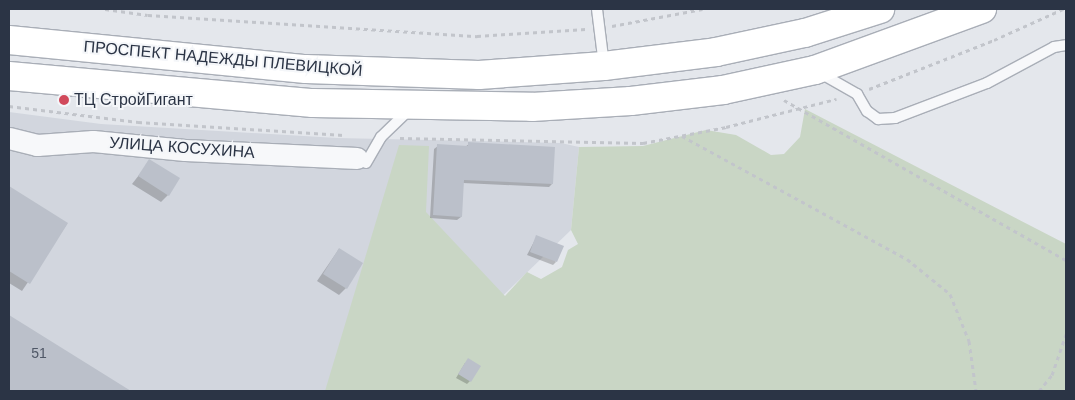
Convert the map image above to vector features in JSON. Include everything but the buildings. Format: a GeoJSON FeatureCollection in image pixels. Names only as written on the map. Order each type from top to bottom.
{"type":"FeatureCollection","features":[{"type":"Feature","properties":{"kind":"main road","name":"ПРОСПЕКТ НАДЕЖДЫ ПЛЕВИЦКОЙ"},"geometry":{"type":"LineString","coordinates":[[9,40],[306,69],[479,75],[604,66],[716,52],[805,33],[880,9]]}},
{"type":"Feature","properties":{"kind":"main road","name":"ПРОСПЕКТ НАДЕЖДЫ ПЛЕВИЦКОЙ"},"geometry":{"type":"LineString","coordinates":[[9,76],[313,103],[532,108],[631,101],[758,82],[815,70],[982,9]]}},
{"type":"Feature","properties":{"kind":"street","name":"УЛИЦА КОСУХИНА"},"geometry":{"type":"LineString","coordinates":[[9,138],[37,145],[93,141],[185,150],[361,160]]}},
{"type":"Feature","properties":{"kind":"lane"},"geometry":{"type":"LineString","coordinates":[[597,9],[604,66]]}},
{"type":"Feature","properties":{"kind":"lane"},"geometry":{"type":"LineString","coordinates":[[815,70],[856,94],[867,111],[878,119],[895,118],[987,83],[1054,47],[1066,45]]}},
{"type":"Feature","properties":{"kind":"lane"},"geometry":{"type":"LineString","coordinates":[[361,160],[381,137],[413,106]]}},
{"type":"Feature","properties":{"kind":"path"},"geometry":{"type":"LineString","coordinates":[[105,9],[148,15],[477,36],[598,28],[702,9]]}},
{"type":"Feature","properties":{"kind":"path"},"geometry":{"type":"LineString","coordinates":[[758,82],[797,108],[1066,260]]}},
{"type":"Feature","properties":{"kind":"path"},"geometry":{"type":"LineString","coordinates":[[681,136],[907,259],[950,294],[969,341],[976,391]]}},
{"type":"Feature","properties":{"kind":"path"},"geometry":{"type":"LineString","coordinates":[[1039,391],[1052,375],[1066,334]]}},
{"type":"Feature","properties":{"kind":"shaded area"},"geometry":{"type":"Polygon","coordinates":[[[9,112],[101,124],[337,138],[561,143],[579,147],[571,230],[404,391],[9,391],[9,112]]]}},
{"type":"Feature","properties":{"kind":"green space"},"geometry":{"type":"Polygon","coordinates":[[[805,109],[1066,244],[1066,391],[325,391],[399,145],[429,146],[426,212],[505,296],[527,272],[541,279],[562,267],[568,250],[578,244],[571,230],[579,147],[643,146],[706,130],[736,135],[771,155],[784,154],[800,137],[805,109]]]}},
{"type":"Feature","properties":{"kind":"place","name":"ТЦ СтройГигант"},"geometry":{"type":"Point","coordinates":[64,100]}}]}
